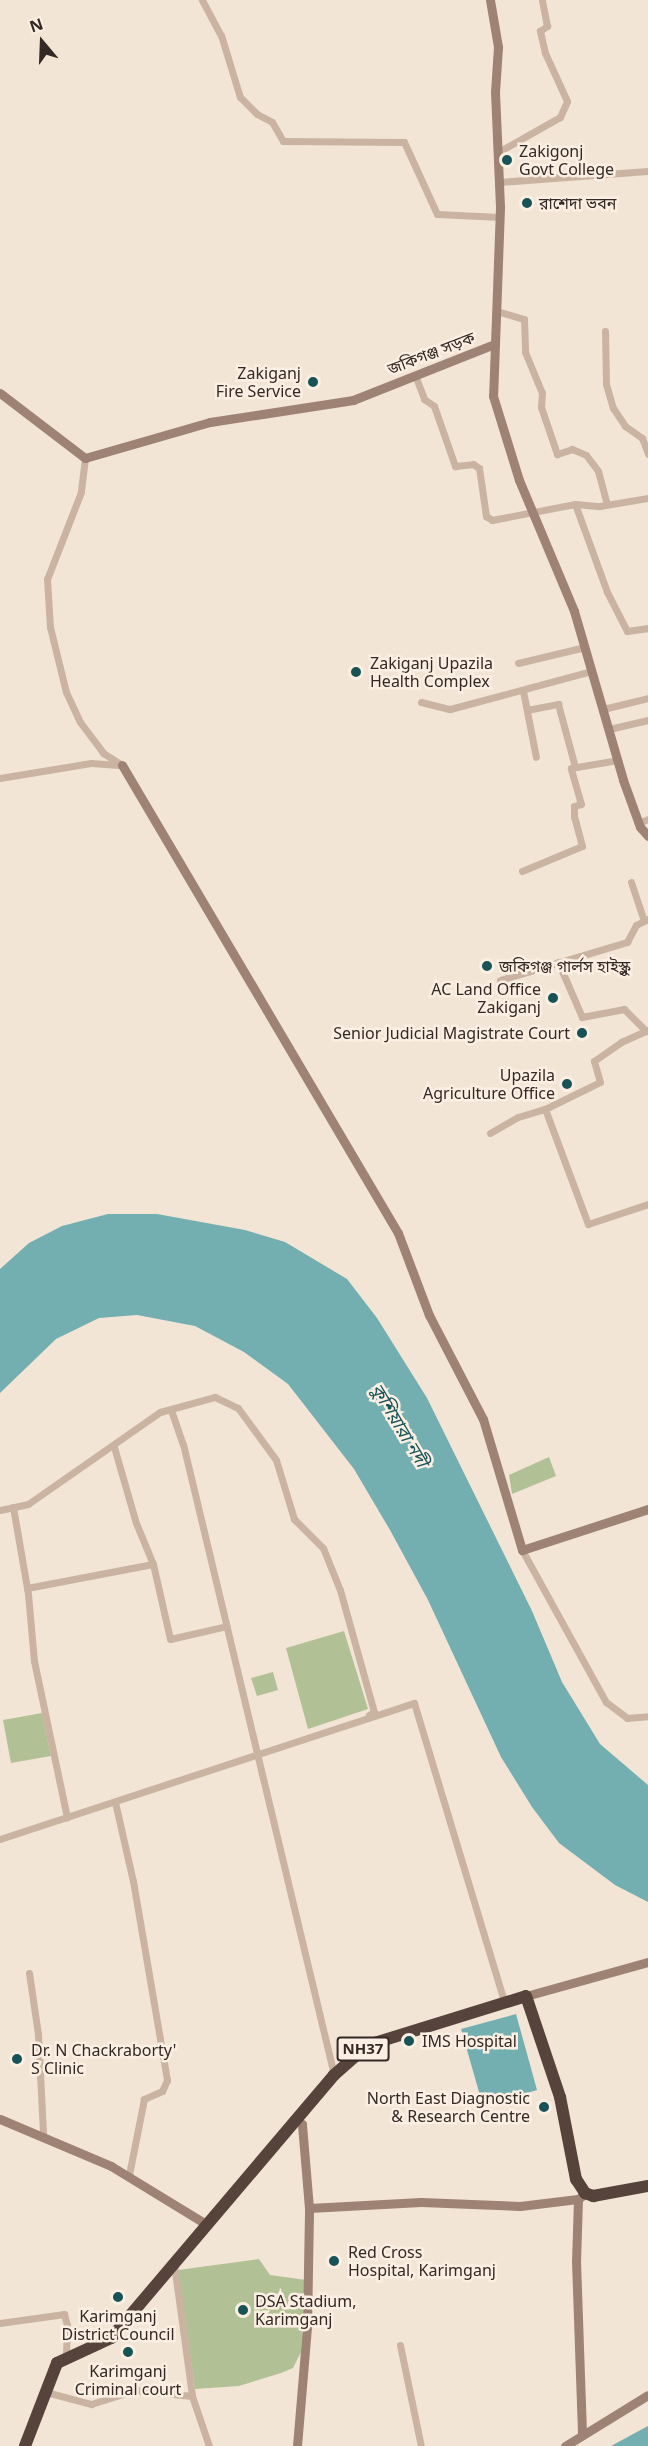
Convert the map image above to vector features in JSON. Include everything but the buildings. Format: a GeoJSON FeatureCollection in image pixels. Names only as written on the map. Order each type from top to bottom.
{"type":"FeatureCollection","features":[{"type":"Feature","properties":{"kind":"highway","name":"NH37"},"geometry":{"type":"LineString","coordinates":[[66,2356],[92,2349],[111,2338],[206,2224],[298,2121],[334,2075],[368,2045],[526,1996]]}},
{"type":"Feature","properties":{"kind":"highway"},"geometry":{"type":"LineString","coordinates":[[526,1996],[560,2097],[576,2179],[582,2196],[648,2186]]}},
{"type":"Feature","properties":{"kind":"highway"},"geometry":{"type":"LineString","coordinates":[[25,2446],[46,2392],[51,2372],[66,2356]]}},
{"type":"Feature","properties":{"kind":"street"},"geometry":{"type":"LineString","coordinates":[[202,0],[221,35],[240,97],[256,114],[272,122],[283,141],[404,142],[437,214],[500,217]]}},
{"type":"Feature","properties":{"kind":"street"},"geometry":{"type":"LineString","coordinates":[[490,0],[498,47],[495,92],[500,217],[497,311],[492,345]]}},
{"type":"Feature","properties":{"kind":"street"},"geometry":{"type":"LineString","coordinates":[[498,152],[560,117],[567,101],[545,53],[540,31],[547,26],[542,0]]}},
{"type":"Feature","properties":{"kind":"street"},"geometry":{"type":"LineString","coordinates":[[499,183],[648,171]]}},
{"type":"Feature","properties":{"kind":"street"},"geometry":{"type":"LineString","coordinates":[[497,311],[524,319],[525,352],[542,393],[541,407],[557,454],[572,449],[586,455],[598,471],[607,504]]}},
{"type":"Feature","properties":{"kind":"street"},"geometry":{"type":"LineString","coordinates":[[605,331],[606,384],[613,408],[625,426],[642,438],[648,454]]}},
{"type":"Feature","properties":{"kind":"street","name":"জকিগঞ্জ সড়ক"},"geometry":{"type":"LineString","coordinates":[[85,458],[210,422],[352,400],[492,345],[493,396],[533,514],[574,611],[638,823],[648,836]]}},
{"type":"Feature","properties":{"kind":"street"},"geometry":{"type":"LineString","coordinates":[[416,375],[423,399],[434,406],[455,466],[473,464],[478,468],[486,516],[492,520],[533,514],[574,504],[607,504],[648,498]]}},
{"type":"Feature","properties":{"kind":"street"},"geometry":{"type":"LineString","coordinates":[[0,393],[85,458],[81,492],[47,579],[49,618],[57,660],[80,722],[103,753],[122,765],[398,1233],[429,1315],[483,1419],[522,1550],[606,1702],[627,1718],[648,1716]]}},
{"type":"Feature","properties":{"kind":"street"},"geometry":{"type":"LineString","coordinates":[[574,504],[607,592],[627,631],[648,628]]}},
{"type":"Feature","properties":{"kind":"street"},"geometry":{"type":"LineString","coordinates":[[518,663],[585,648]]}},
{"type":"Feature","properties":{"kind":"street"},"geometry":{"type":"LineString","coordinates":[[421,702],[450,709],[592,671]]}},
{"type":"Feature","properties":{"kind":"street"},"geometry":{"type":"LineString","coordinates":[[523,691],[536,757]]}},
{"type":"Feature","properties":{"kind":"street"},"geometry":{"type":"LineString","coordinates":[[603,709],[648,698]]}},
{"type":"Feature","properties":{"kind":"street"},"geometry":{"type":"LineString","coordinates":[[527,710],[558,704],[575,767]]}},
{"type":"Feature","properties":{"kind":"street"},"geometry":{"type":"LineString","coordinates":[[609,729],[648,720]]}},
{"type":"Feature","properties":{"kind":"street"},"geometry":{"type":"LineString","coordinates":[[522,871],[582,846],[574,817],[574,806],[581,804],[571,768],[618,760]]}},
{"type":"Feature","properties":{"kind":"street"},"geometry":{"type":"LineString","coordinates":[[0,778],[91,763],[122,765]]}},
{"type":"Feature","properties":{"kind":"street"},"geometry":{"type":"LineString","coordinates":[[638,823],[648,819]]}},
{"type":"Feature","properties":{"kind":"street"},"geometry":{"type":"LineString","coordinates":[[500,980],[627,942],[636,925],[646,920],[631,882]]}},
{"type":"Feature","properties":{"kind":"street"},"geometry":{"type":"LineString","coordinates":[[490,1133],[518,1117],[545,1109],[600,1082],[594,1061],[621,1042],[647,1031],[624,1009],[582,1017],[558,962]]}},
{"type":"Feature","properties":{"kind":"street"},"geometry":{"type":"LineString","coordinates":[[545,1109],[588,1224],[648,1204]]}},
{"type":"Feature","properties":{"kind":"street"},"geometry":{"type":"LineString","coordinates":[[0,1510],[28,1504],[114,1447],[160,1412],[215,1397],[238,1408],[268,1446],[294,1519],[323,1548],[333,1572],[374,1712],[257,1757]]}},
{"type":"Feature","properties":{"kind":"street"},"geometry":{"type":"LineString","coordinates":[[171,1410],[227,1626],[334,2075]]}},
{"type":"Feature","properties":{"kind":"street"},"geometry":{"type":"LineString","coordinates":[[114,1447],[142,1539],[153,1564],[170,1639],[227,1626]]}},
{"type":"Feature","properties":{"kind":"street"},"geometry":{"type":"LineString","coordinates":[[13,1507],[27,1588],[34,1661],[67,1818]]}},
{"type":"Feature","properties":{"kind":"street"},"geometry":{"type":"LineString","coordinates":[[522,1550],[648,1509]]}},
{"type":"Feature","properties":{"kind":"street"},"geometry":{"type":"LineString","coordinates":[[27,1588],[153,1564]]}},
{"type":"Feature","properties":{"kind":"street"},"geometry":{"type":"LineString","coordinates":[[0,1839],[257,1757],[414,1703],[504,2002]]}},
{"type":"Feature","properties":{"kind":"street"},"geometry":{"type":"LineString","coordinates":[[115,1802],[134,1881],[167,2080],[162,2091],[144,2099],[129,2175]]}},
{"type":"Feature","properties":{"kind":"street"},"geometry":{"type":"LineString","coordinates":[[526,1996],[648,1962]]}},
{"type":"Feature","properties":{"kind":"street"},"geometry":{"type":"LineString","coordinates":[[29,1973],[38,2034],[43,2134]]}},
{"type":"Feature","properties":{"kind":"street"},"geometry":{"type":"LineString","coordinates":[[0,2119],[43,2134],[129,2175],[206,2224]]}},
{"type":"Feature","properties":{"kind":"street"},"geometry":{"type":"LineString","coordinates":[[297,2446],[307,2327],[309,2208],[302,2124],[298,2121]]}},
{"type":"Feature","properties":{"kind":"street"},"geometry":{"type":"LineString","coordinates":[[309,2208],[421,2202],[520,2206],[582,2196],[577,2333],[582,2435]]}},
{"type":"Feature","properties":{"kind":"street"},"geometry":{"type":"LineString","coordinates":[[174,2262],[192,2396],[209,2446]]}},
{"type":"Feature","properties":{"kind":"street"},"geometry":{"type":"LineString","coordinates":[[0,2323],[64,2314],[67,2325],[66,2356]]}},
{"type":"Feature","properties":{"kind":"street"},"geometry":{"type":"LineString","coordinates":[[400,2345],[421,2446]]}},
{"type":"Feature","properties":{"kind":"street"},"geometry":{"type":"LineString","coordinates":[[46,2392],[90,2404],[136,2390],[192,2396]]}},
{"type":"Feature","properties":{"kind":"street"},"geometry":{"type":"LineString","coordinates":[[566,2446],[648,2395]]}},
{"type":"Feature","properties":{"kind":"green space"},"geometry":{"type":"Polygon","coordinates":[[[549,1457],[556,1476],[512,1494],[509,1475],[549,1457]]]}},
{"type":"Feature","properties":{"kind":"green space"},"geometry":{"type":"Polygon","coordinates":[[[344,1631],[368,1709],[308,1729],[286,1648],[344,1631]]]}},
{"type":"Feature","properties":{"kind":"green space"},"geometry":{"type":"Polygon","coordinates":[[[273,1672],[278,1690],[257,1696],[251,1678],[273,1672]]]}},
{"type":"Feature","properties":{"kind":"green space"},"geometry":{"type":"Polygon","coordinates":[[[42,1713],[51,1756],[11,1763],[3,1720],[42,1713]]]}},
{"type":"Feature","properties":{"kind":"green space","name":"DSA Stadium, Karimganj"},"geometry":{"type":"Polygon","coordinates":[[[259,2259],[270,2275],[306,2280],[301,2352],[293,2368],[281,2373],[239,2386],[195,2389],[178,2270],[259,2259]]]}},
{"type":"Feature","properties":{"kind":"water","name":"কুশিয়ারা নদী"},"geometry":{"type":"Polygon","coordinates":[[[108,1214],[157,1214],[245,1230],[285,1242],[347,1279],[377,1318],[427,1398],[532,1611],[562,1682],[600,1744],[648,1785],[648,1902],[615,1885],[559,1843],[532,1807],[501,1757],[428,1600],[390,1530],[354,1469],[288,1384],[244,1352],[195,1326],[137,1315],[99,1318],[56,1339],[0,1393],[0,1269],[29,1243],[62,1226],[108,1214]]]}},
{"type":"Feature","properties":{"kind":"water"},"geometry":{"type":"Polygon","coordinates":[[[516,2014],[537,2090],[483,2106],[461,2029],[516,2014]]]}},
{"type":"Feature","properties":{"kind":"water"},"geometry":{"type":"Polygon","coordinates":[[[648,2426],[648,2446],[611,2446],[648,2426]]]}},
{"type":"Feature","properties":{"kind":"place","name":"Zakigonj Govt College"},"geometry":{"type":"Point","coordinates":[507,160]}},
{"type":"Feature","properties":{"kind":"place","name":"রাশেদা ভবন"},"geometry":{"type":"Point","coordinates":[527,203]}},
{"type":"Feature","properties":{"kind":"place","name":"Zakiganj Fire Service"},"geometry":{"type":"Point","coordinates":[313,382]}},
{"type":"Feature","properties":{"kind":"place","name":"Zakiganj Upazila Health Complex"},"geometry":{"type":"Point","coordinates":[356,672]}},
{"type":"Feature","properties":{"kind":"place","name":"জকিগঞ্জ গার্লস হাইস্কুল"},"geometry":{"type":"Point","coordinates":[487,966]}},
{"type":"Feature","properties":{"kind":"place","name":"AC Land Office Zakiganj"},"geometry":{"type":"Point","coordinates":[553,998]}},
{"type":"Feature","properties":{"kind":"place","name":"Senior Judicial Magistrate Court"},"geometry":{"type":"Point","coordinates":[582,1033]}},
{"type":"Feature","properties":{"kind":"place","name":"Upazila Agriculture Office"},"geometry":{"type":"Point","coordinates":[567,1084]}},
{"type":"Feature","properties":{"kind":"place","name":"IMS Hospital"},"geometry":{"type":"Point","coordinates":[409,2041]}},
{"type":"Feature","properties":{"kind":"place","name":"Dr. N Chackraborty' S Clinic"},"geometry":{"type":"Point","coordinates":[17,2059]}},
{"type":"Feature","properties":{"kind":"place","name":"North East Diagnostic & Research Centre"},"geometry":{"type":"Point","coordinates":[544,2107]}},
{"type":"Feature","properties":{"kind":"place","name":"Red Cross Hospital, Karimganj"},"geometry":{"type":"Point","coordinates":[334,2261]}},
{"type":"Feature","properties":{"kind":"place","name":"Karimganj District Council"},"geometry":{"type":"Point","coordinates":[118,2297]}},
{"type":"Feature","properties":{"kind":"place","name":"DSA Stadium, Karimganj"},"geometry":{"type":"Point","coordinates":[243,2310]}},
{"type":"Feature","properties":{"kind":"place","name":"Karimganj Criminal court"},"geometry":{"type":"Point","coordinates":[128,2352]}}]}
